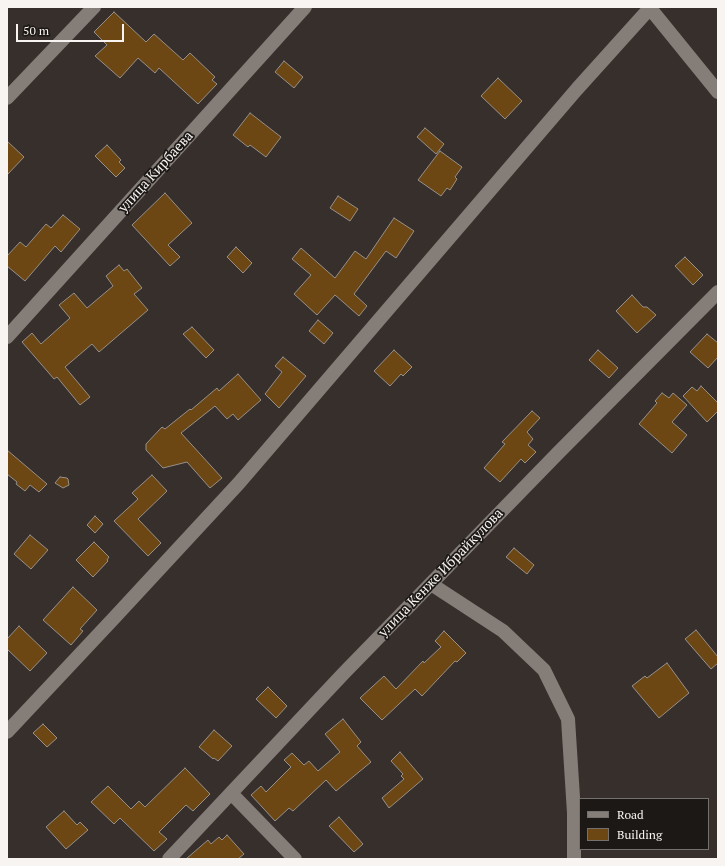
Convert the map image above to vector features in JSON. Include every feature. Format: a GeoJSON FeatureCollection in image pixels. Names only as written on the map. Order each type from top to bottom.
{"type":"FeatureCollection","features":[{"type":"Feature","properties":{"kind":"street"},"geometry":{"type":"LineString","coordinates":[[7,98],[94,7]]}},
{"type":"Feature","properties":{"kind":"street","name":"улица Кирбаева"},"geometry":{"type":"LineString","coordinates":[[7,337],[305,7]]}},
{"type":"Feature","properties":{"kind":"street"},"geometry":{"type":"LineString","coordinates":[[7,732],[239,483],[577,89],[649,8],[718,92]]}},
{"type":"Feature","properties":{"kind":"street","name":"улица Кенже Ибрайкулова"},"geometry":{"type":"LineString","coordinates":[[168,859],[342,674],[562,448],[718,292]]}},
{"type":"Feature","properties":{"kind":"street"},"geometry":{"type":"LineString","coordinates":[[431,584],[503,631],[544,670],[568,719],[574,813],[573,857]]}},
{"type":"Feature","properties":{"kind":"street"},"geometry":{"type":"LineString","coordinates":[[231,793],[295,859]]}},
{"type":"Feature","properties":{"kind":"building"},"geometry":{"type":"Polygon","coordinates":[[[114,12],[146,42],[154,34],[183,60],[190,53],[215,77],[212,80],[217,84],[198,104],[159,68],[155,73],[138,58],[120,78],[95,56],[107,45],[94,32],[114,12]]]}},
{"type":"Feature","properties":{"kind":"building"},"geometry":{"type":"Polygon","coordinates":[[[284,61],[303,77],[294,88],[275,72],[284,61]]]}},
{"type":"Feature","properties":{"kind":"building"},"geometry":{"type":"Polygon","coordinates":[[[498,78],[522,101],[505,119],[481,96],[498,78]]]}},
{"type":"Feature","properties":{"kind":"building"},"geometry":{"type":"Polygon","coordinates":[[[250,113],[281,137],[266,157],[250,145],[248,147],[233,135],[250,113]]]}},
{"type":"Feature","properties":{"kind":"building"},"geometry":{"type":"Polygon","coordinates":[[[425,128],[444,144],[436,154],[417,137],[425,128]]]}},
{"type":"Feature","properties":{"kind":"building"},"geometry":{"type":"Polygon","coordinates":[[[7,141],[24,157],[7,175],[7,141]]]}},
{"type":"Feature","properties":{"kind":"building"},"geometry":{"type":"Polygon","coordinates":[[[107,145],[121,160],[119,162],[125,168],[116,177],[95,156],[107,145]]]}},
{"type":"Feature","properties":{"kind":"building"},"geometry":{"type":"Polygon","coordinates":[[[440,151],[462,167],[455,177],[457,179],[450,190],[447,188],[441,196],[418,180],[440,151]]]}},
{"type":"Feature","properties":{"kind":"building"},"geometry":{"type":"Polygon","coordinates":[[[165,193],[192,223],[168,245],[180,257],[170,266],[132,225],[165,193]]]}},
{"type":"Feature","properties":{"kind":"building"},"geometry":{"type":"Polygon","coordinates":[[[338,196],[358,209],[350,221],[330,208],[338,196]]]}},
{"type":"Feature","properties":{"kind":"building"},"geometry":{"type":"Polygon","coordinates":[[[63,215],[80,229],[61,252],[55,246],[25,281],[7,266],[7,256],[20,242],[26,247],[46,224],[51,228],[63,215]]]}},
{"type":"Feature","properties":{"kind":"building"},"geometry":{"type":"Polygon","coordinates":[[[394,218],[414,231],[396,258],[386,251],[354,294],[367,306],[359,316],[335,295],[317,315],[294,294],[311,275],[292,259],[301,248],[335,278],[355,251],[366,259],[394,218]]]}},
{"type":"Feature","properties":{"kind":"building"},"geometry":{"type":"Polygon","coordinates":[[[236,247],[252,263],[243,273],[227,257],[236,247]]]}},
{"type":"Feature","properties":{"kind":"building"},"geometry":{"type":"Polygon","coordinates":[[[685,257],[703,275],[693,285],[675,266],[685,257]]]}},
{"type":"Feature","properties":{"kind":"building"},"geometry":{"type":"Polygon","coordinates":[[[119,265],[124,271],[127,269],[142,288],[134,294],[148,310],[99,352],[92,344],[65,367],[90,397],[80,405],[57,377],[54,379],[22,342],[32,333],[41,344],[70,318],[59,305],[74,293],[87,308],[113,286],[106,276],[119,265]]]}},
{"type":"Feature","properties":{"kind":"building"},"geometry":{"type":"Polygon","coordinates":[[[632,295],[643,307],[647,307],[656,315],[637,333],[616,311],[632,295]]]}},
{"type":"Feature","properties":{"kind":"building"},"geometry":{"type":"Polygon","coordinates":[[[318,320],[333,333],[324,344],[309,331],[318,320]]]}},
{"type":"Feature","properties":{"kind":"building"},"geometry":{"type":"Polygon","coordinates":[[[192,327],[214,350],[206,358],[183,334],[192,327]]]}},
{"type":"Feature","properties":{"kind":"building"},"geometry":{"type":"Polygon","coordinates":[[[707,334],[718,343],[718,357],[708,368],[690,352],[707,334]]]}},
{"type":"Feature","properties":{"kind":"building"},"geometry":{"type":"Polygon","coordinates":[[[394,350],[412,367],[403,376],[401,374],[390,386],[374,371],[394,350]]]}},
{"type":"Feature","properties":{"kind":"building"},"geometry":{"type":"Polygon","coordinates":[[[598,350],[618,368],[609,378],[589,360],[598,350]]]}},
{"type":"Feature","properties":{"kind":"building"},"geometry":{"type":"Polygon","coordinates":[[[283,357],[306,376],[279,408],[265,394],[282,372],[275,366],[283,357]]]}},
{"type":"Feature","properties":{"kind":"building"},"geometry":{"type":"Polygon","coordinates":[[[238,374],[261,400],[238,420],[233,414],[227,419],[215,406],[181,433],[222,478],[210,488],[187,462],[163,468],[146,450],[146,444],[162,427],[165,429],[217,388],[219,391],[238,374]]]}},
{"type":"Feature","properties":{"kind":"building"},"geometry":{"type":"Polygon","coordinates":[[[701,386],[718,403],[718,411],[707,422],[683,396],[692,387],[697,391],[701,386]]]}},
{"type":"Feature","properties":{"kind":"building"},"geometry":{"type":"Polygon","coordinates":[[[662,393],[669,398],[673,393],[687,405],[672,422],[687,435],[672,453],[639,424],[657,403],[655,401],[662,393]]]}},
{"type":"Feature","properties":{"kind":"building"},"geometry":{"type":"Polygon","coordinates":[[[532,411],[540,418],[527,432],[533,439],[528,445],[536,452],[525,463],[521,459],[500,482],[484,468],[505,444],[502,442],[532,411]]]}},
{"type":"Feature","properties":{"kind":"building"},"geometry":{"type":"Polygon","coordinates":[[[7,450],[47,484],[39,492],[30,485],[25,491],[7,474],[7,450]]]}},
{"type":"Feature","properties":{"kind":"building"},"geometry":{"type":"Polygon","coordinates":[[[152,475],[167,491],[138,519],[161,543],[148,556],[114,521],[138,499],[132,493],[152,475]]]}},
{"type":"Feature","properties":{"kind":"building"},"geometry":{"type":"Polygon","coordinates":[[[60,477],[67,478],[69,485],[63,488],[55,483],[60,477]]]}},
{"type":"Feature","properties":{"kind":"building"},"geometry":{"type":"Polygon","coordinates":[[[95,516],[103,524],[95,533],[87,525],[95,516]]]}},
{"type":"Feature","properties":{"kind":"building"},"geometry":{"type":"Polygon","coordinates":[[[30,535],[48,550],[31,569],[14,554],[30,535]]]}},
{"type":"Feature","properties":{"kind":"building"},"geometry":{"type":"Polygon","coordinates":[[[94,542],[109,557],[107,560],[108,561],[93,577],[76,560],[94,542]]]}},
{"type":"Feature","properties":{"kind":"building"},"geometry":{"type":"Polygon","coordinates":[[[514,548],[534,565],[527,574],[506,557],[514,548]]]}},
{"type":"Feature","properties":{"kind":"building"},"geometry":{"type":"Polygon","coordinates":[[[73,587],[97,610],[80,629],[83,631],[71,645],[43,620],[73,587]]]}},
{"type":"Feature","properties":{"kind":"building"},"geometry":{"type":"Polygon","coordinates":[[[19,626],[47,653],[30,671],[7,649],[7,639],[19,626]]]}},
{"type":"Feature","properties":{"kind":"building"},"geometry":{"type":"Polygon","coordinates":[[[696,630],[718,657],[718,663],[711,669],[685,639],[696,630]]]}},
{"type":"Feature","properties":{"kind":"building"},"geometry":{"type":"Polygon","coordinates":[[[444,631],[466,653],[457,662],[455,661],[422,696],[415,689],[382,720],[360,698],[384,676],[396,689],[423,661],[424,663],[441,647],[435,641],[444,631]]]}},
{"type":"Feature","properties":{"kind":"building"},"geometry":{"type":"Polygon","coordinates":[[[667,663],[689,693],[659,718],[632,686],[645,676],[647,678],[667,663]]]}},
{"type":"Feature","properties":{"kind":"building"},"geometry":{"type":"Polygon","coordinates":[[[268,687],[287,706],[276,718],[256,699],[268,687]]]}},
{"type":"Feature","properties":{"kind":"building"},"geometry":{"type":"Polygon","coordinates":[[[343,719],[361,742],[357,746],[371,762],[336,791],[326,780],[293,811],[289,808],[275,821],[251,795],[261,786],[266,792],[291,767],[284,760],[292,753],[304,765],[309,761],[318,771],[340,752],[325,734],[343,719]]]}},
{"type":"Feature","properties":{"kind":"building"},"geometry":{"type":"Polygon","coordinates":[[[43,724],[57,738],[47,747],[33,733],[43,724]]]}},
{"type":"Feature","properties":{"kind":"building"},"geometry":{"type":"Polygon","coordinates":[[[214,730],[232,746],[218,761],[214,758],[213,759],[199,747],[214,730]]]}},
{"type":"Feature","properties":{"kind":"building"},"geometry":{"type":"Polygon","coordinates":[[[400,752],[423,779],[389,808],[382,798],[404,779],[401,776],[403,774],[391,761],[400,752]]]}},
{"type":"Feature","properties":{"kind":"building"},"geometry":{"type":"Polygon","coordinates":[[[185,768],[210,794],[193,811],[186,805],[159,832],[167,839],[154,851],[120,818],[114,824],[91,802],[108,786],[131,809],[139,801],[145,807],[185,768]]]}},
{"type":"Feature","properties":{"kind":"building"},"geometry":{"type":"Polygon","coordinates":[[[64,811],[77,825],[80,822],[88,830],[66,849],[46,827],[64,811]]]}},
{"type":"Feature","properties":{"kind":"building"},"geometry":{"type":"Polygon","coordinates":[[[339,817],[363,844],[354,852],[329,826],[339,817]]]}},
{"type":"Feature","properties":{"kind":"building"},"geometry":{"type":"Polygon","coordinates":[[[227,835],[244,854],[238,859],[186,859],[208,840],[211,844],[219,837],[222,840],[227,835]]]}}]}
